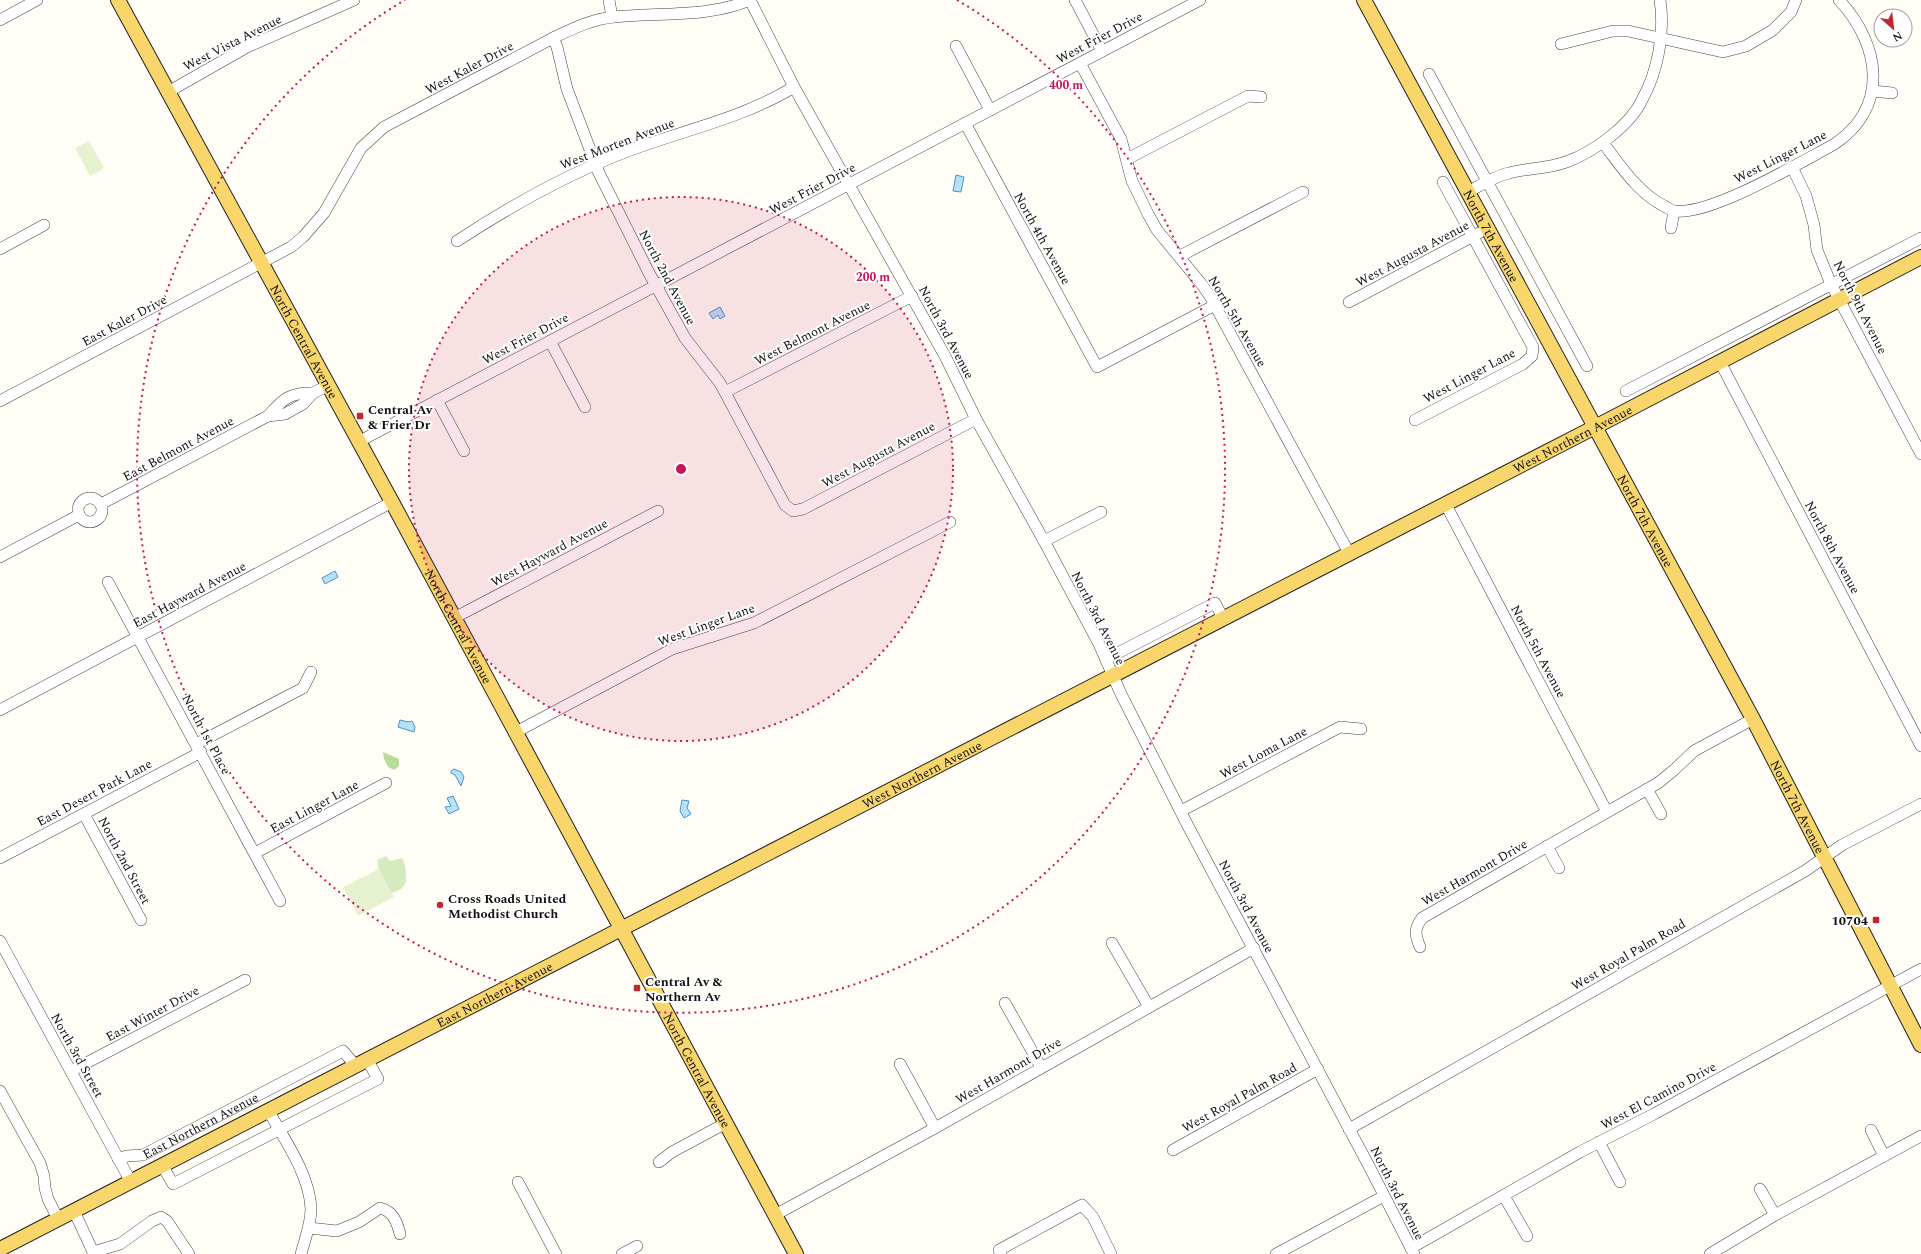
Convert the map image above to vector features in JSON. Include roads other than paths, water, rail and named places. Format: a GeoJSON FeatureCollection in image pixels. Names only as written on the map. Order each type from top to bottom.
{"type":"FeatureCollection","features":[{"type":"Feature","properties":{"kind":"main road","name":"North Central Avenue"},"geometry":{"type":"LineString","coordinates":[[118,0],[392,502],[620,929],[796,1254]]}},
{"type":"Feature","properties":{"kind":"main road","name":"North 7th Avenue"},"geometry":{"type":"LineString","coordinates":[[1364,0],[1753,719],[1921,1045]]}},
{"type":"Feature","properties":{"kind":"main road","name":"West Northern Avenue"},"geometry":{"type":"LineString","coordinates":[[620,929],[1595,427],[1839,298],[1921,257]]}},
{"type":"Feature","properties":{"kind":"main road","name":"East Northern Avenue"},"geometry":{"type":"LineString","coordinates":[[0,1249],[620,929]]}},
{"type":"Feature","properties":{"kind":"street"},"geometry":{"type":"LineString","coordinates":[[0,20],[37,0]]}},
{"type":"Feature","properties":{"kind":"street","name":"West Vista Avenue"},"geometry":{"type":"LineString","coordinates":[[168,92],[247,48],[354,0]]}},
{"type":"Feature","properties":{"kind":"street"},"geometry":{"type":"LineString","coordinates":[[609,0],[612,17]]}},
{"type":"Feature","properties":{"kind":"street","name":"West Kaler Drive"},"geometry":{"type":"LineString","coordinates":[[261,264],[291,247],[324,213],[360,148],[384,127],[553,38],[578,27],[612,17],[702,12],[723,9],[750,0]]}},
{"type":"Feature","properties":{"kind":"street","name":"North 3rd Avenue"},"geometry":{"type":"LineString","coordinates":[[750,0],[794,87],[912,296],[958,381],[976,419],[1044,541],[1106,659],[1181,811],[1318,1069],[1412,1251]]}},
{"type":"Feature","properties":{"kind":"street"},"geometry":{"type":"LineString","coordinates":[[1075,0],[1102,51]]}},
{"type":"Feature","properties":{"kind":"street","name":"West Frier Drive"},"geometry":{"type":"LineString","coordinates":[[358,442],[1200,0]]}},
{"type":"Feature","properties":{"kind":"street"},"geometry":{"type":"LineString","coordinates":[[1468,192],[1488,181],[1509,173],[1547,168],[1584,155],[1603,143],[1624,124],[1642,101],[1658,59],[1662,10],[1660,0]]}},
{"type":"Feature","properties":{"kind":"street"},"geometry":{"type":"LineString","coordinates":[[1561,44],[1613,31],[1628,31],[1723,52],[1746,46],[1773,30],[1791,12],[1796,0]]}},
{"type":"Feature","properties":{"kind":"street","name":"West Linger Lane"},"geometry":{"type":"LineString","coordinates":[[1674,211],[1696,209],[1721,202],[1792,167],[1843,139],[1860,121],[1874,91],[1874,76],[1864,40],[1853,18],[1839,0]]}},
{"type":"Feature","properties":{"kind":"street","name":"North 2nd Avenue"},"geometry":{"type":"LineString","coordinates":[[553,38],[557,46],[567,88],[596,164],[656,285],[685,338],[710,369],[725,392],[785,505],[793,511]]}},
{"type":"Feature","properties":{"kind":"street"},"geometry":{"type":"LineString","coordinates":[[956,46],[990,110]]}},
{"type":"Feature","properties":{"kind":"street","name":"North 5th Avenue"},"geometry":{"type":"LineString","coordinates":[[1080,63],[1118,133],[1127,159],[1132,180],[1148,214],[1157,230],[1180,256],[1203,286],[1215,305],[1348,553]]}},
{"type":"Feature","properties":{"kind":"street","name":"North 7th Avenue"},"geometry":{"type":"LineString","coordinates":[[1429,74],[1587,366]]}},
{"type":"Feature","properties":{"kind":"street","name":"West Morten Avenue"},"geometry":{"type":"LineString","coordinates":[[457,242],[523,200],[561,179],[629,151],[747,111],[794,87]]}},
{"type":"Feature","properties":{"kind":"street"},"geometry":{"type":"LineString","coordinates":[[1874,91],[1892,93]]}},
{"type":"Feature","properties":{"kind":"street"},"geometry":{"type":"LineString","coordinates":[[1127,159],[1248,96],[1261,97]]}},
{"type":"Feature","properties":{"kind":"street","name":"North 4th Avenue"},"geometry":{"type":"LineString","coordinates":[[965,123],[1097,367],[1215,305]]}},
{"type":"Feature","properties":{"kind":"street"},"geometry":{"type":"LineString","coordinates":[[1603,143],[1636,185],[1652,199],[1674,211],[1672,228]]}},
{"type":"Feature","properties":{"kind":"street","name":"North 9th Avenue"},"geometry":{"type":"LineString","coordinates":[[1792,167],[1806,196],[1814,225],[1817,250],[1831,284],[1921,454]]}},
{"type":"Feature","properties":{"kind":"street","name":"West Linger Lane"},"geometry":{"type":"LineString","coordinates":[[1415,420],[1523,364],[1532,356],[1533,347],[1443,182]]}},
{"type":"Feature","properties":{"kind":"street"},"geometry":{"type":"LineString","coordinates":[[1180,256],[1303,192]]}},
{"type":"Feature","properties":{"kind":"street"},"geometry":{"type":"LineString","coordinates":[[0,249],[44,225]]}},
{"type":"Feature","properties":{"kind":"street","name":"West Augusta Avenue"},"geometry":{"type":"LineString","coordinates":[[1349,302],[1488,229]]}},
{"type":"Feature","properties":{"kind":"street","name":"West Northern Avenue"},"geometry":{"type":"LineString","coordinates":[[1626,391],[1921,238]]}},
{"type":"Feature","properties":{"kind":"street","name":"East Kaler Drive"},"geometry":{"type":"LineString","coordinates":[[0,400],[261,264]]}},
{"type":"Feature","properties":{"kind":"street","name":"West Belmont Avenue"},"geometry":{"type":"LineString","coordinates":[[725,392],[912,296]]}},
{"type":"Feature","properties":{"kind":"street"},"geometry":{"type":"LineString","coordinates":[[550,341],[585,407]]}},
{"type":"Feature","properties":{"kind":"street","name":"North 8th Avenue"},"geometry":{"type":"LineString","coordinates":[[1720,362],[1921,746]]}},
{"type":"Feature","properties":{"kind":"street","name":"East Belmont Avenue"},"geometry":{"type":"LineString","coordinates":[[101,504],[268,416],[285,414],[303,404],[314,393],[328,386]]}},
{"type":"Feature","properties":{"kind":"street"},"geometry":{"type":"LineString","coordinates":[[437,400],[464,451]]}},
{"type":"Feature","properties":{"kind":"street","name":"West Augusta Avenue"},"geometry":{"type":"LineString","coordinates":[[793,511],[803,509],[976,419]]}},
{"type":"Feature","properties":{"kind":"street"},"geometry":{"type":"LineString","coordinates":[[89,497],[96,499],[101,504],[103,511],[100,518],[94,522],[87,522],[79,516],[78,505],[83,500],[89,497]]}},
{"type":"Feature","properties":{"kind":"street","name":"East Hayward Avenue"},"geometry":{"type":"LineString","coordinates":[[0,710],[392,502]]}},
{"type":"Feature","properties":{"kind":"street","name":"North 5th Avenue"},"geometry":{"type":"LineString","coordinates":[[1445,503],[1606,812]]}},
{"type":"Feature","properties":{"kind":"street","name":"West Hayward Avenue"},"geometry":{"type":"LineString","coordinates":[[454,618],[658,511]]}},
{"type":"Feature","properties":{"kind":"street"},"geometry":{"type":"LineString","coordinates":[[1044,541],[1101,512]]}},
{"type":"Feature","properties":{"kind":"street"},"geometry":{"type":"LineString","coordinates":[[0,557],[79,516]]}},
{"type":"Feature","properties":{"kind":"street","name":"West Linger Lane"},"geometry":{"type":"LineString","coordinates":[[516,732],[661,655],[754,623],[950,522]]}},
{"type":"Feature","properties":{"kind":"street","name":"North 1st Place"},"geometry":{"type":"LineString","coordinates":[[108,582],[280,900]]}},
{"type":"Feature","properties":{"kind":"street"},"geometry":{"type":"LineString","coordinates":[[1106,659],[1215,603],[1223,618]]}},
{"type":"Feature","properties":{"kind":"street","name":"East Desert Park Lane"},"geometry":{"type":"LineString","coordinates":[[0,858],[84,814],[303,688],[311,672]]}},
{"type":"Feature","properties":{"kind":"street","name":"West Harmont Drive"},"geometry":{"type":"LineString","coordinates":[[1420,947],[1415,934],[1416,925],[1422,918],[1647,789],[1674,770],[1694,751],[1753,719]]}},
{"type":"Feature","properties":{"kind":"street","name":"West Loma Lane"},"geometry":{"type":"LineString","coordinates":[[1181,811],[1340,727],[1361,729]]}},
{"type":"Feature","properties":{"kind":"street","name":"East Linger Lane"},"geometry":{"type":"LineString","coordinates":[[255,853],[386,783]]}},
{"type":"Feature","properties":{"kind":"street"},"geometry":{"type":"LineString","coordinates":[[1647,789],[1661,814]]}},
{"type":"Feature","properties":{"kind":"street","name":"West Royal Palm Road"},"geometry":{"type":"LineString","coordinates":[[1349,1129],[1799,874],[1842,845],[1921,804]]}},
{"type":"Feature","properties":{"kind":"street","name":"North 2nd Street"},"geometry":{"type":"LineString","coordinates":[[84,814],[141,920]]}},
{"type":"Feature","properties":{"kind":"street","name":"West Harmont Drive"},"geometry":{"type":"LineString","coordinates":[[1548,846],[1559,868]]}},
{"type":"Feature","properties":{"kind":"street"},"geometry":{"type":"LineString","coordinates":[[1112,943],[1149,1007]]}},
{"type":"Feature","properties":{"kind":"street","name":"North 3rd Street"},"geometry":{"type":"LineString","coordinates":[[1,946],[131,1182]]}},
{"type":"Feature","properties":{"kind":"street","name":"West Harmont Drive"},"geometry":{"type":"LineString","coordinates":[[776,1215],[935,1128],[1254,948]]}},
{"type":"Feature","properties":{"kind":"street","name":"West El Camino Drive"},"geometry":{"type":"LineString","coordinates":[[1412,1251],[1599,1142],[1661,1111],[1921,970]]}},
{"type":"Feature","properties":{"kind":"street","name":"East Winter Drive"},"geometry":{"type":"LineString","coordinates":[[71,1071],[245,980]]}},
{"type":"Feature","properties":{"kind":"street"},"geometry":{"type":"LineString","coordinates":[[1005,1003],[1041,1067]]}},
{"type":"Feature","properties":{"kind":"street","name":"East Northern Avenue"},"geometry":{"type":"LineString","coordinates":[[118,1159],[127,1156],[142,1155],[343,1051],[361,1062],[378,1079],[173,1184],[162,1166]]}},
{"type":"Feature","properties":{"kind":"street"},"geometry":{"type":"LineString","coordinates":[[900,1064],[935,1128]]}},
{"type":"Feature","properties":{"kind":"street","name":"West Royal Palm Road"},"geometry":{"type":"LineString","coordinates":[[1173,1150],[1318,1069]]}},
{"type":"Feature","properties":{"kind":"street"},"geometry":{"type":"LineString","coordinates":[[0,1091],[40,1163],[48,1199],[58,1219]]}},
{"type":"Feature","properties":{"kind":"street"},"geometry":{"type":"LineString","coordinates":[[268,1110],[305,1180],[311,1209],[309,1228],[301,1254]]}},
{"type":"Feature","properties":{"kind":"street"},"geometry":{"type":"LineString","coordinates":[[659,1162],[672,1152],[726,1123]]}},
{"type":"Feature","properties":{"kind":"street"},"geometry":{"type":"LineString","coordinates":[[1870,1130],[1884,1156]]}},
{"type":"Feature","properties":{"kind":"street"},"geometry":{"type":"LineString","coordinates":[[1710,1254],[1775,1215],[1921,1136]]}},
{"type":"Feature","properties":{"kind":"street","name":"West El Camino Drive"},"geometry":{"type":"LineString","coordinates":[[1599,1142],[1620,1182]]}},
{"type":"Feature","properties":{"kind":"street"},"geometry":{"type":"LineString","coordinates":[[518,1182],[556,1254]]}},
{"type":"Feature","properties":{"kind":"street"},"geometry":{"type":"LineString","coordinates":[[1760,1189],[1775,1215]]}},
{"type":"Feature","properties":{"kind":"street"},"geometry":{"type":"LineString","coordinates":[[1280,1253],[1384,1196]]}},
{"type":"Feature","properties":{"kind":"street"},"geometry":{"type":"LineString","coordinates":[[1504,1196],[1527,1236]]}},
{"type":"Feature","properties":{"kind":"street"},"geometry":{"type":"LineString","coordinates":[[1000,1252],[1082,1205],[1093,1217],[1110,1254]]}},
{"type":"Feature","properties":{"kind":"street"},"geometry":{"type":"LineString","coordinates":[[309,1228],[337,1230],[359,1222],[368,1214],[380,1208],[390,1212],[397,1224],[400,1234]]}},
{"type":"Feature","properties":{"kind":"street"},"geometry":{"type":"LineString","coordinates":[[74,1211],[94,1253],[120,1244],[152,1221],[161,1217],[168,1221],[189,1254]]}},
{"type":"Feature","properties":{"kind":"street"},"geometry":{"type":"LineString","coordinates":[[622,1254],[637,1246]]}},
{"type":"Feature","properties":{"kind":"water"},"geometry":{"type":"Polygon","coordinates":[[[956,175],[964,177],[961,192],[953,191],[956,175]]]}},
{"type":"Feature","properties":{"kind":"water"},"geometry":{"type":"Polygon","coordinates":[[[720,307],[725,316],[720,319],[718,315],[713,319],[709,313],[720,307]]]}},
{"type":"Feature","properties":{"kind":"water"},"geometry":{"type":"Polygon","coordinates":[[[335,571],[338,577],[325,584],[322,578],[335,571]]]}},
{"type":"Feature","properties":{"kind":"water"},"geometry":{"type":"Polygon","coordinates":[[[400,720],[408,722],[412,721],[415,727],[414,732],[398,727],[400,720]]]}},
{"type":"Feature","properties":{"kind":"water"},"geometry":{"type":"Polygon","coordinates":[[[454,769],[461,772],[464,777],[461,786],[455,775],[451,773],[454,769]]]}},
{"type":"Feature","properties":{"kind":"water"},"geometry":{"type":"Polygon","coordinates":[[[453,796],[459,809],[449,814],[445,807],[451,806],[447,798],[453,796]]]}},
{"type":"Feature","properties":{"kind":"water"},"geometry":{"type":"Polygon","coordinates":[[[682,800],[689,801],[687,808],[691,814],[684,818],[680,811],[682,800]]]}},
{"type":"Feature","properties":{"kind":"place","name":"Central Av & Frier Dr"},"geometry":{"type":"Point","coordinates":[360,416]}},
{"type":"Feature","properties":{"kind":"place","name":"Cross Roads United Methodist Church"},"geometry":{"type":"Point","coordinates":[440,905]}},
{"type":"Feature","properties":{"kind":"place","name":"10704"},"geometry":{"type":"Point","coordinates":[1876,920]}},
{"type":"Feature","properties":{"kind":"place","name":"Central Av & Northern Av"},"geometry":{"type":"Point","coordinates":[637,988]}}]}
